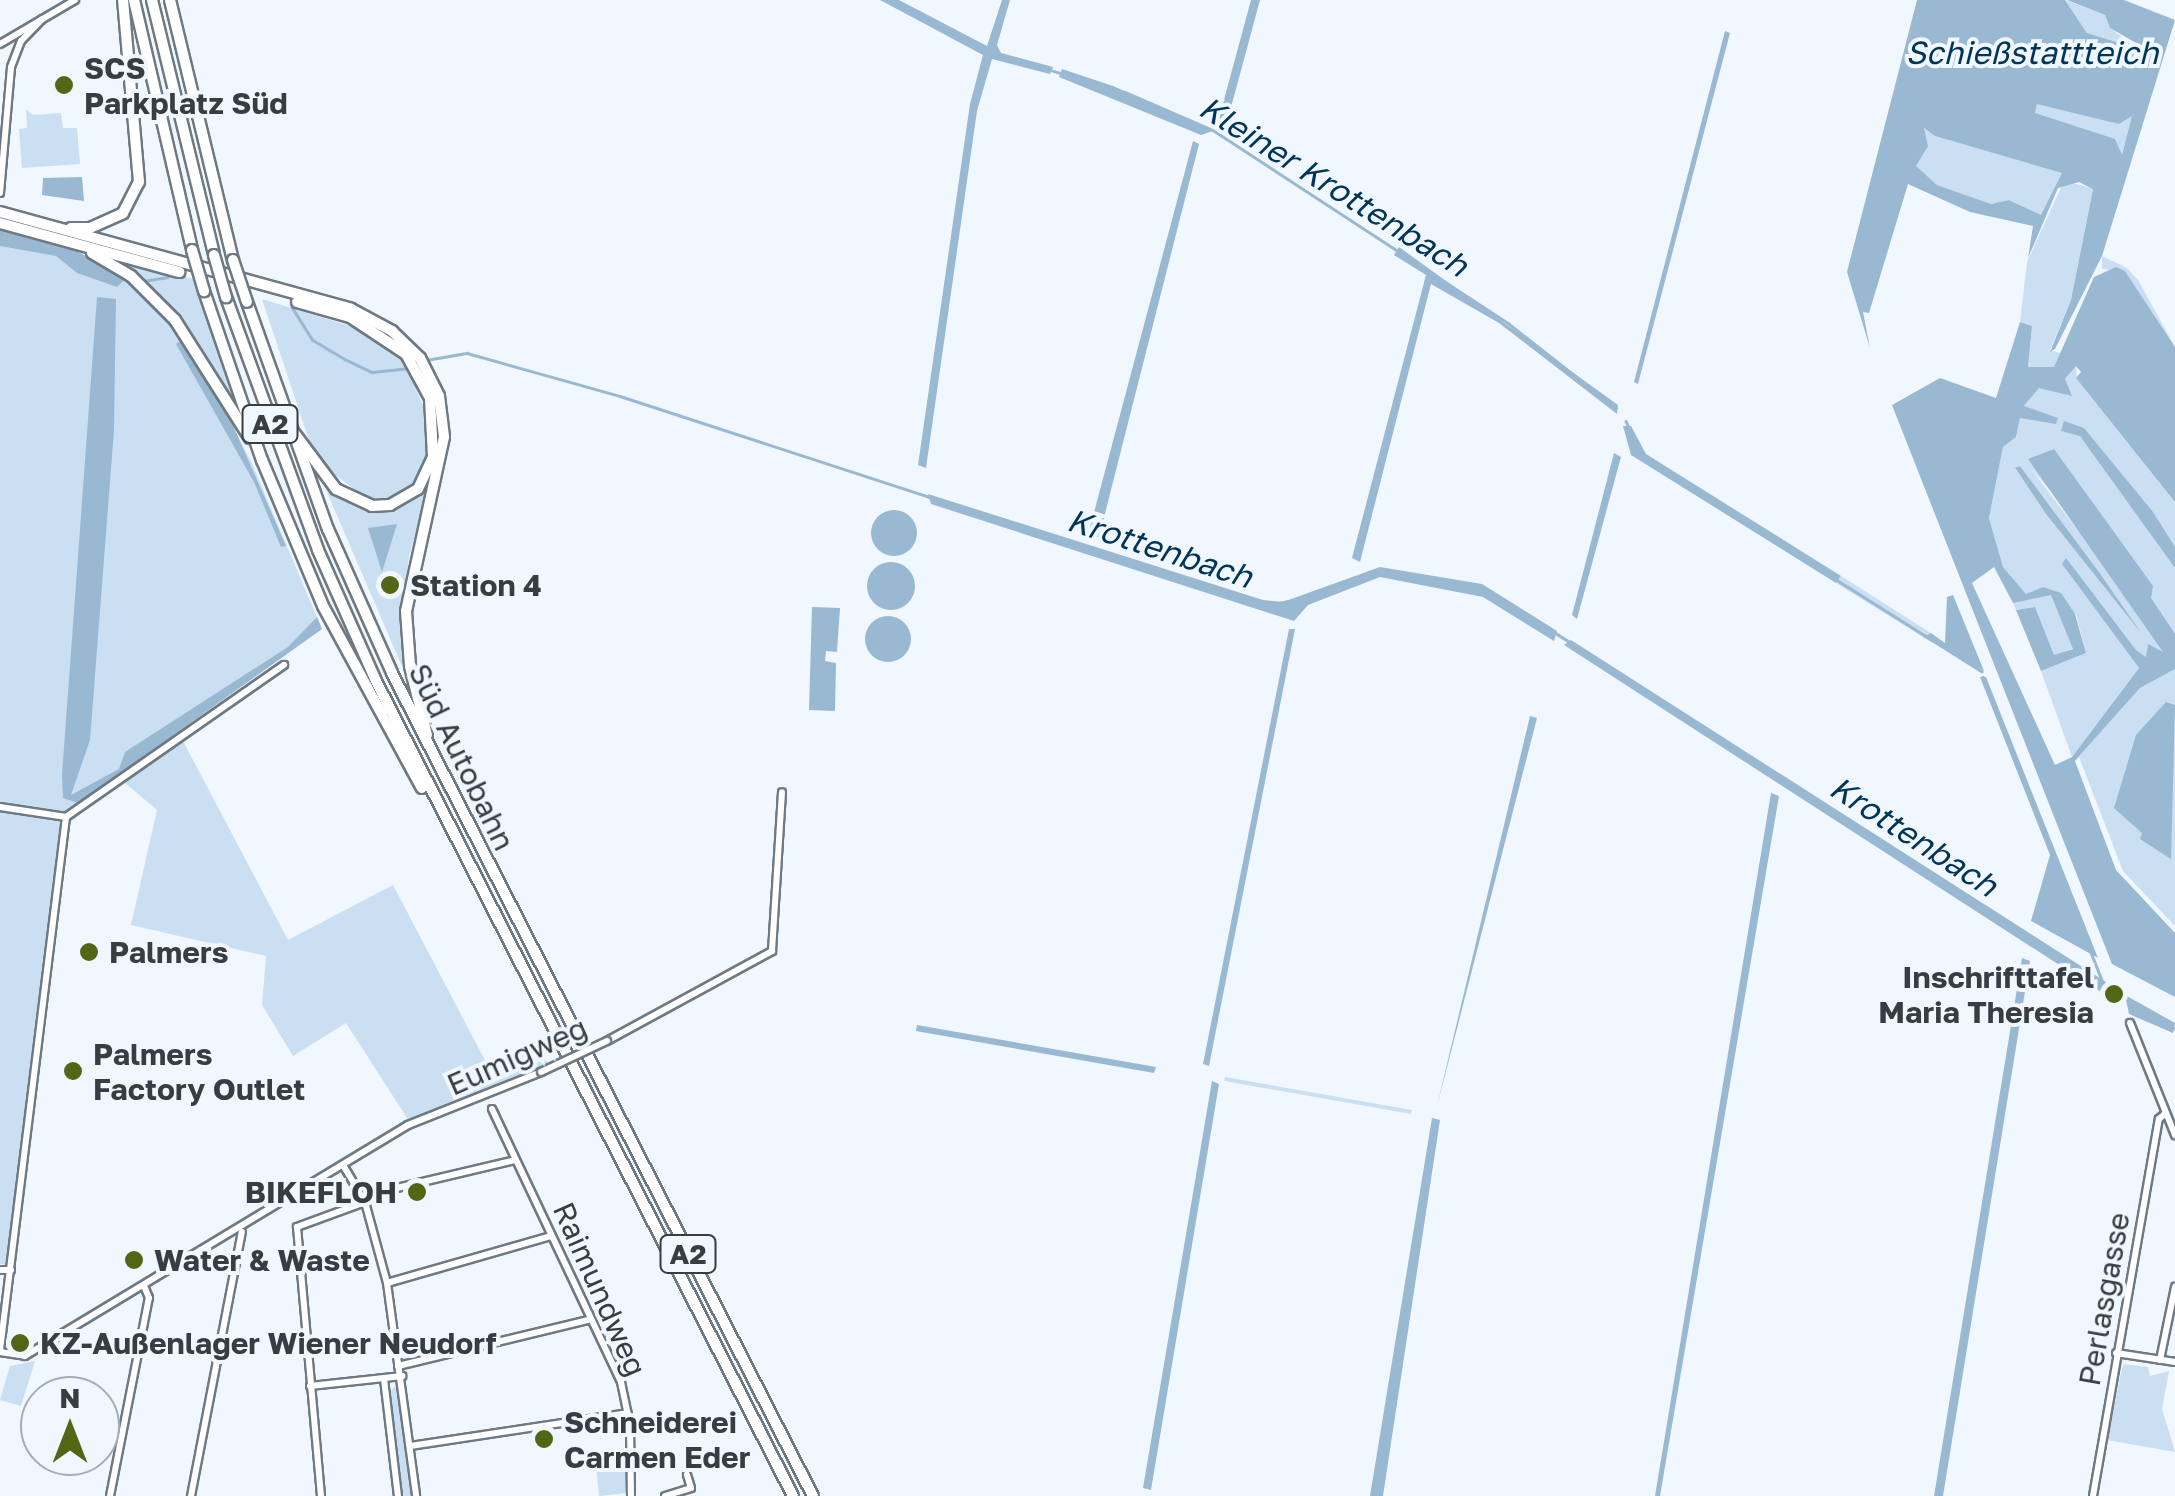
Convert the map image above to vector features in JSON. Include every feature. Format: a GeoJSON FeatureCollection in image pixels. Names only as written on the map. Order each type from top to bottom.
{"type":"FeatureCollection","features":[{"type":"Feature","properties":{"kind":"highway"},"geometry":{"type":"LineString","coordinates":[[40,222],[90,228],[122,213],[133,199],[140,164],[123,0]]}},
{"type":"Feature","properties":{"kind":"highway"},"geometry":{"type":"LineString","coordinates":[[134,0],[192,250],[262,460],[349,662],[437,809]]}},
{"type":"Feature","properties":{"kind":"highway","name":"Süd Autobahn"},"geometry":{"type":"LineString","coordinates":[[152,0],[226,297],[318,550],[437,809],[793,1496]]}},
{"type":"Feature","properties":{"kind":"highway","name":"Süd Autobahn"},"geometry":{"type":"LineString","coordinates":[[170,0],[233,260],[288,425],[328,529],[432,755],[813,1496]]}},
{"type":"Feature","properties":{"kind":"highway"},"geometry":{"type":"LineString","coordinates":[[0,212],[352,309],[409,352],[423,370],[443,415],[442,458],[413,557],[406,611],[410,666],[432,755]]}},
{"type":"Feature","properties":{"kind":"highway"},"geometry":{"type":"LineString","coordinates":[[0,223],[350,317],[409,352]]}},
{"type":"Feature","properties":{"kind":"highway"},"geometry":{"type":"LineString","coordinates":[[49,236],[131,276],[146,289],[208,364],[262,460]]}},
{"type":"Feature","properties":{"kind":"highway"},"geometry":{"type":"LineString","coordinates":[[288,425],[336,489],[353,501],[390,505],[418,488],[434,456],[434,417],[423,370]]}},
{"type":"Feature","properties":{"kind":"street"},"geometry":{"type":"LineString","coordinates":[[1,43],[75,0]]}},
{"type":"Feature","properties":{"kind":"street"},"geometry":{"type":"LineString","coordinates":[[0,193],[10,67],[21,41],[42,19]]}},
{"type":"Feature","properties":{"kind":"street"},"geometry":{"type":"LineString","coordinates":[[0,807],[66,817],[284,665]]}},
{"type":"Feature","properties":{"kind":"street","name":"Eumigweg"},"geometry":{"type":"LineString","coordinates":[[0,1351],[26,1356],[242,1230],[408,1125],[607,1041],[772,951],[782,792]]}},
{"type":"Feature","properties":{"kind":"street"},"geometry":{"type":"LineString","coordinates":[[0,1351],[66,817]]}},
{"type":"Feature","properties":{"kind":"street"},"geometry":{"type":"LineString","coordinates":[[2130,1023],[2175,1135]]}},
{"type":"Feature","properties":{"kind":"street","name":"Raimundweg"},"geometry":{"type":"LineString","coordinates":[[492,1109],[588,1320],[621,1382],[628,1413],[631,1496]]}},
{"type":"Feature","properties":{"kind":"street","name":"Perlasgasse"},"geometry":{"type":"LineString","coordinates":[[2093,1496],[2159,1119],[2166,1113]]}},
{"type":"Feature","properties":{"kind":"street"},"geometry":{"type":"LineString","coordinates":[[321,1496],[308,1386],[315,1376],[297,1227],[364,1199],[515,1160]]}},
{"type":"Feature","properties":{"kind":"street"},"geometry":{"type":"LineString","coordinates":[[343,1165],[364,1199],[386,1284],[416,1496]]}},
{"type":"Feature","properties":{"kind":"street"},"geometry":{"type":"LineString","coordinates":[[190,1496],[242,1230]]}},
{"type":"Feature","properties":{"kind":"street"},"geometry":{"type":"LineString","coordinates":[[386,1284],[551,1236]]}},
{"type":"Feature","properties":{"kind":"street"},"geometry":{"type":"LineString","coordinates":[[0,1270],[11,1270]]}},
{"type":"Feature","properties":{"kind":"street"},"geometry":{"type":"LineString","coordinates":[[2160,1360],[2175,1287]]}},
{"type":"Feature","properties":{"kind":"street"},"geometry":{"type":"LineString","coordinates":[[109,1494],[141,1346],[146,1288]]}},
{"type":"Feature","properties":{"kind":"street"},"geometry":{"type":"LineString","coordinates":[[398,1366],[588,1320]]}},
{"type":"Feature","properties":{"kind":"street"},"geometry":{"type":"LineString","coordinates":[[2116,1353],[2175,1362]]}},
{"type":"Feature","properties":{"kind":"street"},"geometry":{"type":"LineString","coordinates":[[308,1386],[402,1376]]}},
{"type":"Feature","properties":{"kind":"street"},"geometry":{"type":"LineString","coordinates":[[384,1378],[398,1496]]}},
{"type":"Feature","properties":{"kind":"street"},"geometry":{"type":"LineString","coordinates":[[410,1446],[628,1413]]}},
{"type":"Feature","properties":{"kind":"street"},"geometry":{"type":"LineString","coordinates":[[665,1496],[690,1488],[687,1475]]}},
{"type":"Feature","properties":{"kind":"street"},"geometry":{"type":"LineString","coordinates":[[2093,1496],[2102,1496]]}},
{"type":"Feature","properties":{"kind":"shaded area"},"geometry":{"type":"Polygon","coordinates":[[[880,0],[899,0],[987,46],[1002,0],[1010,0],[997,45],[1001,53],[1053,67],[1050,74],[992,59],[977,111],[926,468],[918,465],[970,104],[983,55],[880,0]]]}},
{"type":"Feature","properties":{"kind":"shaded area"},"geometry":{"type":"Polygon","coordinates":[[[1251,0],[1260,0],[1226,126],[1218,122],[1251,0]]]}},
{"type":"Feature","properties":{"kind":"shaded area"},"geometry":{"type":"Polygon","coordinates":[[[1917,0],[2065,0],[2087,33],[2130,46],[2136,43],[2110,28],[2105,15],[2067,0],[2124,0],[2175,20],[2102,256],[2055,349],[2050,352],[2071,300],[2093,189],[2079,182],[2058,188],[2028,258],[2033,226],[1970,212],[1908,184],[1869,313],[1863,312],[1870,348],[1847,272],[1917,0]],[[2037,104],[2035,113],[2115,139],[2122,155],[2132,116],[2119,124],[2037,104]],[[1924,128],[1928,146],[1916,166],[1937,185],[1991,204],[2009,200],[2041,215],[2062,173],[1935,136],[1924,128]]]}},
{"type":"Feature","properties":{"kind":"shaded area"},"geometry":{"type":"Polygon","coordinates":[[[2065,0],[2105,15],[2110,28],[2135,47],[2087,33],[2065,0]]]}},
{"type":"Feature","properties":{"kind":"shaded area"},"geometry":{"type":"Polygon","coordinates":[[[1725,31],[1730,33],[1638,384],[1634,382],[1725,31]]]}},
{"type":"Feature","properties":{"kind":"shaded area"},"geometry":{"type":"Polygon","coordinates":[[[1062,69],[1113,86],[1213,131],[1201,135],[1059,77],[1062,69]]]}},
{"type":"Feature","properties":{"kind":"shaded area"},"geometry":{"type":"Polygon","coordinates":[[[2037,103],[2119,124],[2133,115],[2121,158],[2035,113],[2037,103]]]}},
{"type":"Feature","properties":{"kind":"shaded area"},"geometry":{"type":"Polygon","coordinates":[[[26,109],[33,115],[61,113],[63,128],[77,128],[80,164],[22,168],[19,129],[27,128],[26,109]]]}},
{"type":"Feature","properties":{"kind":"shaded area"},"geometry":{"type":"Polygon","coordinates":[[[1922,127],[1935,136],[2063,172],[2041,215],[2009,200],[1991,204],[1937,185],[1915,166],[1922,127]]]}},
{"type":"Feature","properties":{"kind":"shaded area"},"geometry":{"type":"Polygon","coordinates":[[[1193,141],[1199,144],[1099,537],[1088,535],[1193,141]]]}},
{"type":"Feature","properties":{"kind":"shaded area"},"geometry":{"type":"Polygon","coordinates":[[[82,177],[84,201],[42,195],[43,178],[82,177]]]}},
{"type":"Feature","properties":{"kind":"shaded area"},"geometry":{"type":"Polygon","coordinates":[[[2064,181],[2093,188],[2071,300],[2050,350],[2063,354],[2054,367],[2028,368],[2032,327],[2020,322],[2027,262],[2064,181]]]}},
{"type":"Feature","properties":{"kind":"shaded area"},"geometry":{"type":"Polygon","coordinates":[[[0,228],[113,268],[156,305],[194,354],[251,461],[322,629],[62,815],[8,1265],[0,1264],[0,228]]]}},
{"type":"Feature","properties":{"kind":"shaded area"},"geometry":{"type":"Polygon","coordinates":[[[0,228],[77,251],[126,278],[117,287],[77,273],[56,256],[0,246],[0,228]]]}},
{"type":"Feature","properties":{"kind":"shaded area"},"geometry":{"type":"Polygon","coordinates":[[[1399,247],[1618,405],[1617,414],[1499,323],[1431,284],[1360,562],[1352,558],[1426,275],[1394,255],[1399,247]]]}},
{"type":"Feature","properties":{"kind":"shaded area"},"geometry":{"type":"Polygon","coordinates":[[[2102,256],[2127,268],[2138,280],[2175,347],[2125,271],[2102,269],[2102,256]]]}},
{"type":"Feature","properties":{"kind":"shaded area"},"geometry":{"type":"Polygon","coordinates":[[[112,258],[193,279],[234,402],[174,312],[112,258]]]}},
{"type":"Feature","properties":{"kind":"shaded area"},"geometry":{"type":"Polygon","coordinates":[[[2116,267],[2125,271],[2175,347],[2175,502],[2076,378],[2081,372],[2076,366],[2065,379],[2072,396],[2039,388],[2024,406],[2058,418],[2056,424],[2020,418],[2016,437],[2003,447],[1989,518],[2003,567],[2026,594],[2043,587],[2061,593],[2075,614],[2086,653],[2041,671],[2016,610],[2035,607],[2054,655],[2073,649],[2051,595],[2013,603],[1994,567],[1972,583],[2055,765],[2072,757],[2139,668],[2062,564],[2066,558],[2136,650],[2146,657],[2148,644],[2163,652],[2028,459],[2054,449],[2153,586],[2151,598],[2175,634],[2175,669],[2140,688],[2075,761],[2116,870],[2175,933],[2175,997],[2112,964],[1892,405],[1940,378],[1996,398],[2020,322],[2032,326],[2028,367],[2054,367],[2094,277],[2116,267]]]}},
{"type":"Feature","properties":{"kind":"shaded area"},"geometry":{"type":"Polygon","coordinates":[[[97,297],[116,299],[114,430],[90,740],[71,795],[119,769],[125,752],[288,647],[317,617],[322,629],[78,803],[63,798],[62,775],[97,297]]]}},
{"type":"Feature","properties":{"kind":"shaded area"},"geometry":{"type":"Polygon","coordinates":[[[262,299],[356,328],[402,356],[428,417],[428,451],[413,485],[390,500],[366,498],[325,467],[309,440],[262,299]]]}},
{"type":"Feature","properties":{"kind":"shaded area"},"geometry":{"type":"Polygon","coordinates":[[[183,339],[225,407],[286,546],[281,547],[254,482],[176,344],[183,339]]]}},
{"type":"Feature","properties":{"kind":"shaded area"},"geometry":{"type":"Polygon","coordinates":[[[2076,365],[2077,379],[2175,502],[2175,547],[2084,429],[2061,431],[2080,435],[2168,553],[2175,568],[2175,634],[2029,466],[2142,615],[2164,654],[2148,645],[2147,658],[2136,650],[2066,559],[2062,564],[2139,668],[2072,757],[2041,671],[2086,653],[2076,614],[2043,587],[2026,594],[2003,567],[1989,518],[2003,447],[2016,437],[2020,417],[2056,423],[2023,408],[2039,388],[2065,380],[2076,365]],[[2020,466],[2015,469],[2046,514],[2136,625],[2020,466]]]}},
{"type":"Feature","properties":{"kind":"shaded area"},"geometry":{"type":"Polygon","coordinates":[[[2064,421],[2084,428],[2153,512],[2175,547],[2175,568],[2080,436],[2061,431],[2064,421]]]}},
{"type":"Feature","properties":{"kind":"shaded area"},"geometry":{"type":"Polygon","coordinates":[[[1623,426],[1631,426],[1646,454],[1841,576],[1836,583],[1631,455],[1623,426]]]}},
{"type":"Feature","properties":{"kind":"shaded area"},"geometry":{"type":"Polygon","coordinates":[[[1614,453],[1621,457],[1577,619],[1572,615],[1614,453]]]}},
{"type":"Feature","properties":{"kind":"shaded area"},"geometry":{"type":"Polygon","coordinates":[[[2020,466],[2142,634],[2046,514],[2015,468],[2020,466]]]}},
{"type":"Feature","properties":{"kind":"shaded area"},"geometry":{"type":"Polygon","coordinates":[[[433,471],[409,556],[402,621],[410,685],[320,476],[332,492],[379,509],[423,489],[433,471]]]}},
{"type":"Feature","properties":{"kind":"shaded area"},"geometry":{"type":"Polygon","coordinates":[[[928,494],[1263,600],[1283,602],[1380,567],[1482,584],[1557,631],[1554,641],[1483,597],[1380,577],[1308,605],[1294,621],[931,504],[928,494]]]}},
{"type":"Feature","properties":{"kind":"shaded area"},"geometry":{"type":"Polygon","coordinates":[[[894,510],[911,516],[917,533],[911,550],[894,556],[877,550],[871,533],[877,516],[894,510]]]}},
{"type":"Feature","properties":{"kind":"shaded area"},"geometry":{"type":"Polygon","coordinates":[[[397,524],[382,572],[368,528],[397,524]]]}},
{"type":"Feature","properties":{"kind":"shaded area"},"geometry":{"type":"Polygon","coordinates":[[[891,562],[908,569],[915,586],[908,603],[891,610],[874,603],[867,586],[874,569],[891,562]]]}},
{"type":"Feature","properties":{"kind":"shaded area"},"geometry":{"type":"Polygon","coordinates":[[[1841,576],[1931,633],[1923,637],[1836,583],[1841,576]]]}},
{"type":"Feature","properties":{"kind":"shaded area"},"geometry":{"type":"Polygon","coordinates":[[[2051,594],[2073,648],[2054,656],[2035,607],[2016,610],[2013,603],[2051,594]]]}},
{"type":"Feature","properties":{"kind":"shaded area"},"geometry":{"type":"Polygon","coordinates":[[[1953,595],[1984,671],[1923,637],[1931,633],[1945,643],[1947,597],[1953,595]]]}},
{"type":"Feature","properties":{"kind":"shaded area"},"geometry":{"type":"Polygon","coordinates":[[[812,607],[840,608],[837,652],[826,651],[825,661],[836,663],[835,711],[809,710],[812,607]]]}},
{"type":"Feature","properties":{"kind":"shaded area"},"geometry":{"type":"Polygon","coordinates":[[[888,616],[905,622],[911,639],[905,656],[888,662],[871,656],[865,639],[871,622],[888,616]]]}},
{"type":"Feature","properties":{"kind":"shaded area"},"geometry":{"type":"Polygon","coordinates":[[[1289,629],[1295,629],[1209,1066],[1203,1064],[1289,629]]]}},
{"type":"Feature","properties":{"kind":"shaded area"},"geometry":{"type":"Polygon","coordinates":[[[1571,640],[2109,984],[2115,1001],[1564,645],[1571,640]]]}},
{"type":"Feature","properties":{"kind":"shaded area"},"geometry":{"type":"Polygon","coordinates":[[[2175,669],[2175,926],[2123,871],[2079,757],[2140,688],[2175,669]]]}},
{"type":"Feature","properties":{"kind":"shaded area"},"geometry":{"type":"Polygon","coordinates":[[[1980,677],[1986,677],[2098,958],[2031,921],[2050,855],[1980,677]]]}},
{"type":"Feature","properties":{"kind":"shaded area"},"geometry":{"type":"Polygon","coordinates":[[[2166,702],[2175,705],[2171,859],[2140,839],[2142,833],[2114,808],[2136,735],[2166,702]]]}},
{"type":"Feature","properties":{"kind":"shaded area"},"geometry":{"type":"Polygon","coordinates":[[[1530,716],[1537,718],[1437,1106],[1530,716]]]}},
{"type":"Feature","properties":{"kind":"shaded area"},"geometry":{"type":"Polygon","coordinates":[[[183,741],[288,940],[393,885],[488,1066],[535,1042],[548,1064],[409,1121],[346,1023],[293,1056],[262,1005],[266,956],[131,925],[157,810],[124,782],[183,741]]]}},
{"type":"Feature","properties":{"kind":"shaded area"},"geometry":{"type":"Polygon","coordinates":[[[1771,793],[1779,796],[1660,1496],[1655,1496],[1771,793]]]}},
{"type":"Feature","properties":{"kind":"shaded area"},"geometry":{"type":"Polygon","coordinates":[[[2022,958],[2030,961],[1943,1496],[1934,1496],[2022,958]]]}},
{"type":"Feature","properties":{"kind":"shaded area"},"geometry":{"type":"Polygon","coordinates":[[[2125,995],[2175,1023],[2173,1033],[2129,1014],[2125,995]]]}},
{"type":"Feature","properties":{"kind":"shaded area"},"geometry":{"type":"Polygon","coordinates":[[[917,1025],[1156,1067],[1154,1073],[916,1031],[917,1025]]]}},
{"type":"Feature","properties":{"kind":"shaded area"},"geometry":{"type":"Polygon","coordinates":[[[1225,1077],[1412,1110],[1411,1114],[1224,1081],[1225,1077]]]}},
{"type":"Feature","properties":{"kind":"shaded area"},"geometry":{"type":"Polygon","coordinates":[[[1212,1081],[1219,1084],[1151,1490],[1143,1488],[1212,1081]]]}},
{"type":"Feature","properties":{"kind":"shaded area"},"geometry":{"type":"Polygon","coordinates":[[[1432,1118],[1440,1120],[1383,1496],[1370,1496],[1432,1118]]]}},
{"type":"Feature","properties":{"kind":"shaded area"},"geometry":{"type":"Polygon","coordinates":[[[35,1361],[30,1376],[20,1376],[20,1406],[0,1400],[10,1366],[35,1361]]]}},
{"type":"Feature","properties":{"kind":"shaded area"},"geometry":{"type":"Polygon","coordinates":[[[2123,1364],[2148,1367],[2150,1376],[2169,1371],[2162,1409],[2175,1452],[2107,1440],[2123,1364]]]}},
{"type":"Feature","properties":{"kind":"shaded area"},"geometry":{"type":"Polygon","coordinates":[[[395,1386],[399,1390],[411,1496],[401,1496],[390,1392],[395,1386]]]}},
{"type":"Feature","properties":{"kind":"shaded area"},"geometry":{"type":"Polygon","coordinates":[[[627,1457],[628,1493],[599,1496],[596,1463],[627,1457]]]}},
{"type":"Feature","properties":{"kind":"waterway","name":"Kleiner Krottenbach"},"geometry":{"type":"LineString","coordinates":[[893,0],[993,53],[1125,92],[1213,130],[1508,323],[1616,408]]}},
{"type":"Feature","properties":{"kind":"waterway","name":"Krottenbach"},"geometry":{"type":"LineString","coordinates":[[0,237],[65,251],[130,280]]}},
{"type":"Feature","properties":{"kind":"waterway","name":"Krottenbach"},"geometry":{"type":"LineString","coordinates":[[143,281],[168,277]]}},
{"type":"Feature","properties":{"kind":"waterway","name":"Krottenbach"},"geometry":{"type":"LineString","coordinates":[[292,307],[313,340],[345,359],[372,372],[410,368]]}},
{"type":"Feature","properties":{"kind":"waterway","name":"Krottenbach"},"geometry":{"type":"LineString","coordinates":[[426,360],[467,353],[620,396],[1264,606],[1313,596],[1371,572],[1490,591],[2175,1029]]}},
{"type":"Feature","properties":{"kind":"waterway","name":"Kleiner Krottenbach"},"geometry":{"type":"LineString","coordinates":[[1626,421],[1640,453],[1667,473],[1982,671]]}},
{"type":"Feature","properties":{"kind":"waterway","name":"Kleiner Krottenbach"},"geometry":{"type":"LineString","coordinates":[[1983,677],[2035,808]]}},
{"type":"Feature","properties":{"kind":"waterway"},"geometry":{"type":"LineString","coordinates":[[2061,775],[2104,875]]}},
{"type":"Feature","properties":{"kind":"waterway","name":"Kleiner Krottenbach"},"geometry":{"type":"LineString","coordinates":[[2035,810],[2104,985]]}},
{"type":"Feature","properties":{"kind":"place","name":"SCS Parkplatz Süd"},"geometry":{"type":"Point","coordinates":[64,85]}},
{"type":"Feature","properties":{"kind":"place","name":"Station 4"},"geometry":{"type":"Point","coordinates":[390,585]}},
{"type":"Feature","properties":{"kind":"place","name":"Palmers"},"geometry":{"type":"Point","coordinates":[89,952]}},
{"type":"Feature","properties":{"kind":"place","name":"Inschrifttafel Maria Theresia"},"geometry":{"type":"Point","coordinates":[2114,994]}},
{"type":"Feature","properties":{"kind":"place","name":"Palmers Factory Outlet"},"geometry":{"type":"Point","coordinates":[73,1071]}},
{"type":"Feature","properties":{"kind":"place","name":"BIKEFLOH"},"geometry":{"type":"Point","coordinates":[417,1192]}},
{"type":"Feature","properties":{"kind":"place","name":"Water & Waste"},"geometry":{"type":"Point","coordinates":[134,1260]}},
{"type":"Feature","properties":{"kind":"place","name":"KZ-Außenlager Wiener Neudorf"},"geometry":{"type":"Point","coordinates":[20,1343]}},
{"type":"Feature","properties":{"kind":"place","name":"Schneiderei Carmen Eder"},"geometry":{"type":"Point","coordinates":[544,1439]}},
{"type":"Feature","properties":{"kind":"water label","name":"Schießstattteich"},"geometry":{"type":"Point","coordinates":[2032,52]}}]}
